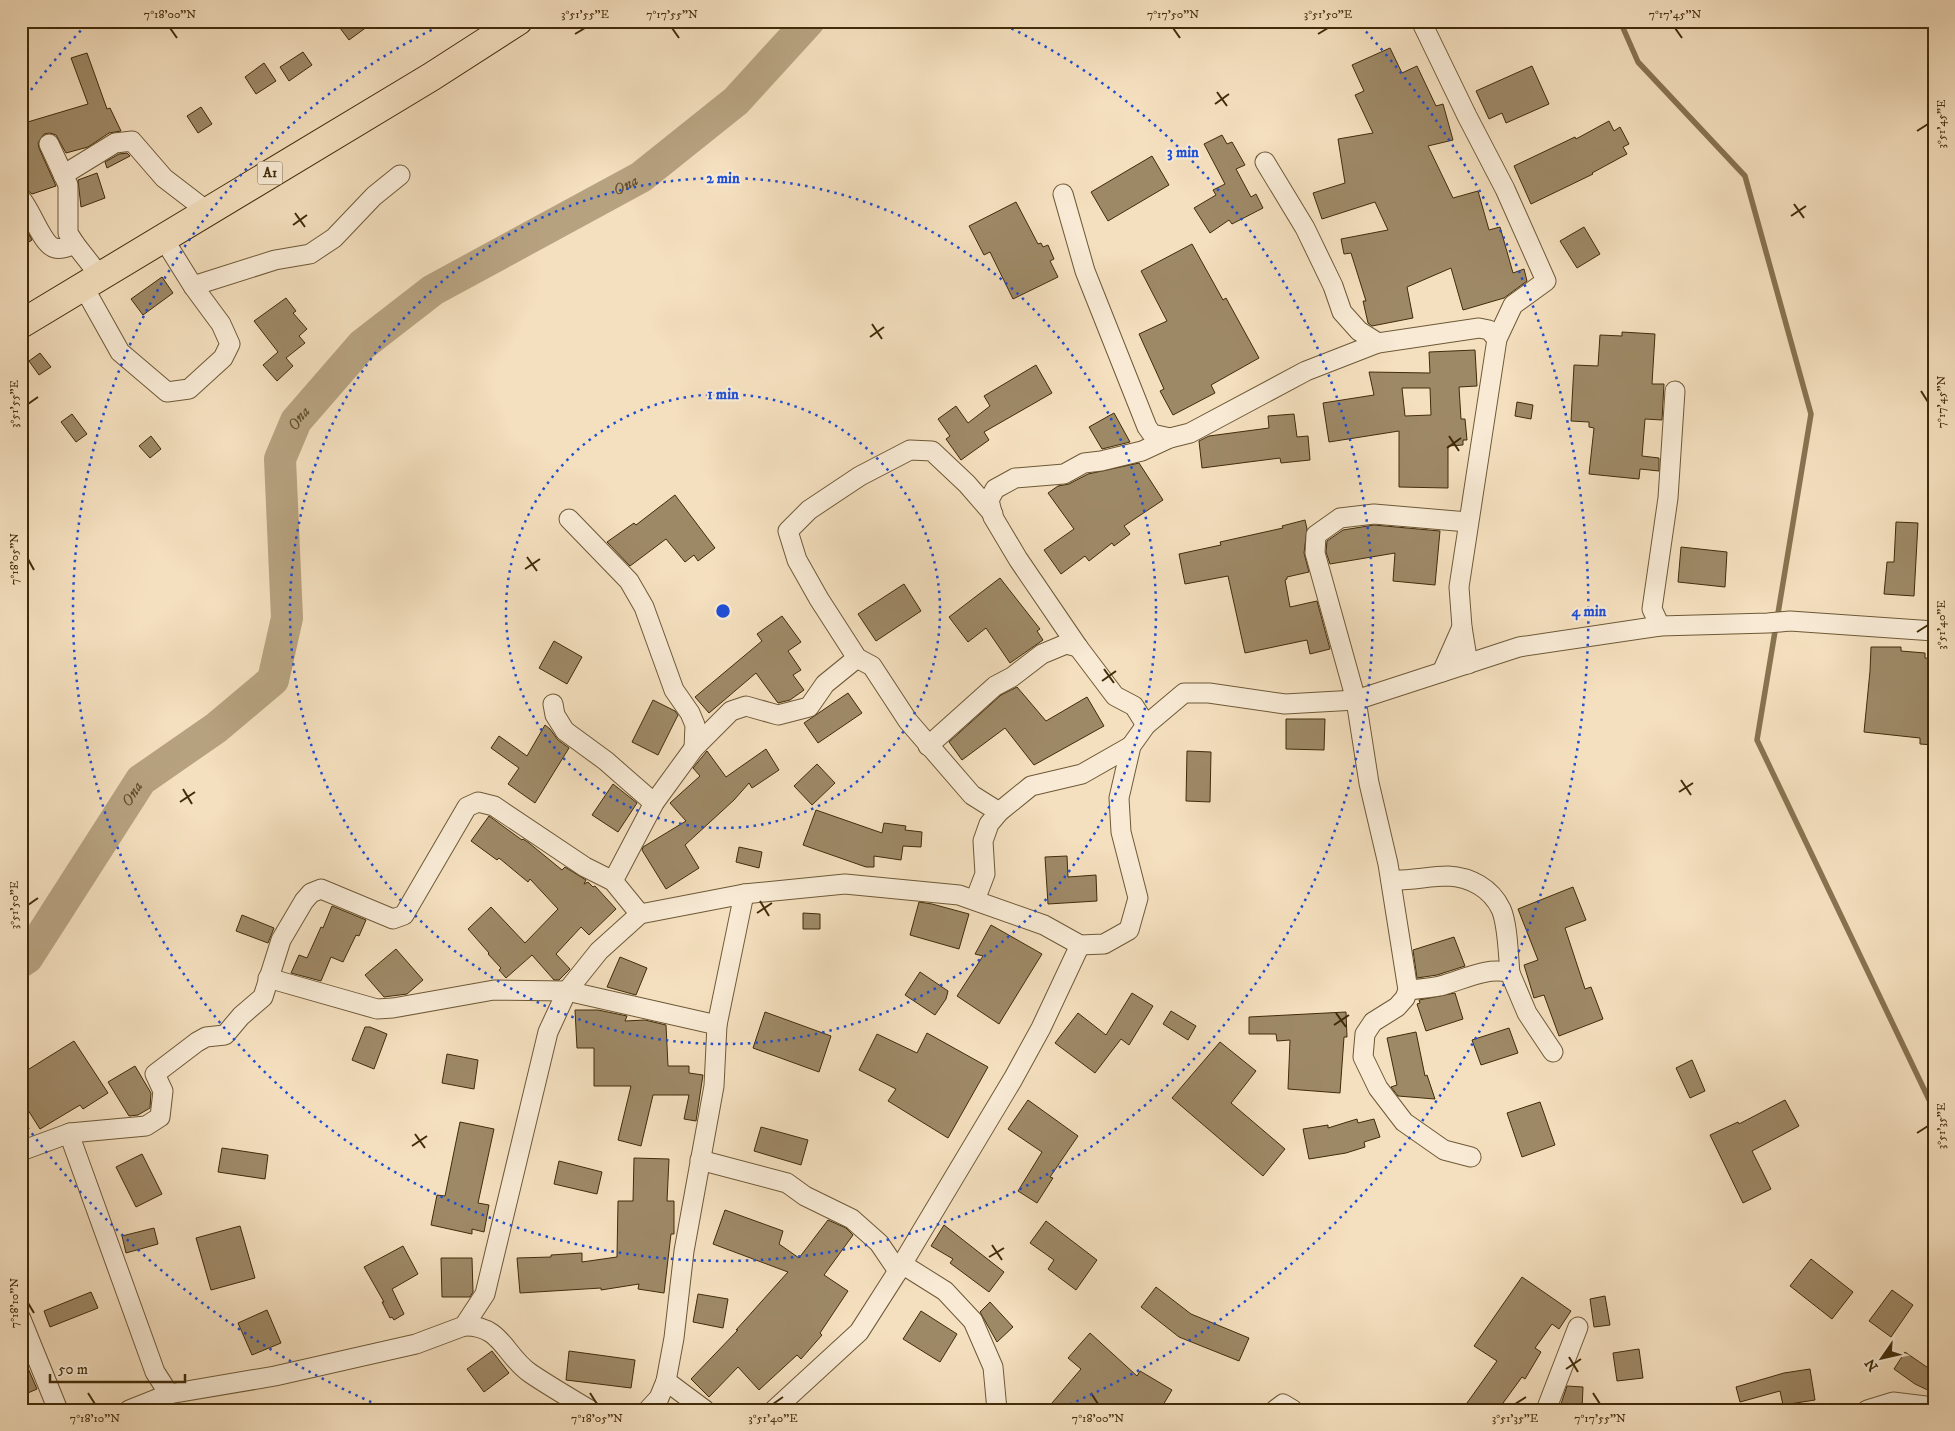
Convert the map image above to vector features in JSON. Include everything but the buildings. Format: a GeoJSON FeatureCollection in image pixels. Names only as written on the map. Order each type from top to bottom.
{"type":"FeatureCollection","features":[{"type":"Feature","properties":{"kind":"highway","name":"A1"},"geometry":{"type":"LineString","coordinates":[[21,324],[431,76],[518,21]]}},
{"type":"Feature","properties":{"kind":"street"},"geometry":{"type":"LineString","coordinates":[[1421,21],[1505,189],[1546,280],[1513,306],[1497,339],[1459,586],[1462,627],[1475,662]]}},
{"type":"Feature","properties":{"kind":"street"},"geometry":{"type":"LineString","coordinates":[[63,175],[115,143],[132,141],[164,178],[207,211]]}},
{"type":"Feature","properties":{"kind":"street"},"geometry":{"type":"LineString","coordinates":[[50,144],[68,185],[68,233],[92,281],[120,352],[167,392],[189,390],[223,358],[230,344],[221,324],[193,286],[163,238]]}},
{"type":"Feature","properties":{"kind":"street"},"geometry":{"type":"LineString","coordinates":[[1265,162],[1305,228],[1333,286],[1342,312],[1359,331],[1378,344]]}},
{"type":"Feature","properties":{"kind":"street"},"geometry":{"type":"LineString","coordinates":[[193,286],[275,260],[310,254],[334,238],[374,196],[400,175]]}},
{"type":"Feature","properties":{"kind":"street"},"geometry":{"type":"LineString","coordinates":[[1063,194],[1085,271],[1147,427],[1152,434],[1170,438]]}},
{"type":"Feature","properties":{"kind":"street"},"geometry":{"type":"LineString","coordinates":[[21,199],[44,239],[51,247],[58,249],[75,244]]}},
{"type":"Feature","properties":{"kind":"street"},"geometry":{"type":"LineString","coordinates":[[992,514],[989,500],[996,489],[1014,478],[1064,474],[1084,463],[1142,451],[1170,438],[1190,433],[1306,371],[1378,344],[1479,328],[1490,330],[1497,339]]}},
{"type":"Feature","properties":{"kind":"street"},"geometry":{"type":"LineString","coordinates":[[1660,626],[1652,609],[1668,498],[1675,391]]}},
{"type":"Feature","properties":{"kind":"street"},"geometry":{"type":"LineString","coordinates":[[999,812],[972,795],[908,721],[872,666],[857,658],[819,599],[797,560],[788,531],[809,510],[860,476],[910,450],[932,451],[967,484],[992,514],[1018,559],[1078,647],[1115,696],[1134,706],[1146,725]]}},
{"type":"Feature","properties":{"kind":"street"},"geometry":{"type":"LineString","coordinates":[[1468,522],[1374,514],[1340,518],[1316,535],[1315,553],[1356,700],[1369,783],[1391,880],[1408,990],[1405,998],[1397,1007],[1373,1022],[1366,1034],[1363,1056],[1378,1088],[1404,1122],[1444,1150],[1471,1158]]}},
{"type":"Feature","properties":{"kind":"street"},"geometry":{"type":"LineString","coordinates":[[569,519],[629,581],[644,607],[674,690],[696,725],[694,748]]}},
{"type":"Feature","properties":{"kind":"street"},"geometry":{"type":"LineString","coordinates":[[464,1326],[485,1294],[548,1032],[567,991],[599,951],[640,914],[744,894],[845,884],[959,895],[1044,925],[1080,945],[1104,944],[1129,930],[1138,898],[1121,832],[1119,798],[1131,746],[1146,725],[1184,693],[1209,693],[1285,704],[1356,700],[1519,648],[1660,626],[1790,621],[1934,631]]}},
{"type":"Feature","properties":{"kind":"street"},"geometry":{"type":"LineString","coordinates":[[1442,672],[1462,627]]}},
{"type":"Feature","properties":{"kind":"street"},"geometry":{"type":"LineString","coordinates":[[928,746],[995,686],[1012,677],[1042,654],[1066,644],[1078,647]]}},
{"type":"Feature","properties":{"kind":"street"},"geometry":{"type":"LineString","coordinates":[[613,881],[654,803],[694,748],[731,711],[746,706],[778,715],[809,707],[825,684],[857,658]]}},
{"type":"Feature","properties":{"kind":"street"},"geometry":{"type":"LineString","coordinates":[[553,704],[555,715],[565,731],[606,762],[654,803]]}},
{"type":"Feature","properties":{"kind":"street"},"geometry":{"type":"LineString","coordinates":[[975,900],[985,874],[983,841],[989,824],[999,812],[1031,786],[1082,774],[1131,746]]}},
{"type":"Feature","properties":{"kind":"street"},"geometry":{"type":"LineString","coordinates":[[21,1151],[70,1134],[146,1126],[160,1117],[163,1091],[154,1074],[206,1037],[225,1035],[241,1016],[263,997],[281,940],[304,901],[311,893],[321,889],[393,919],[404,915],[467,807],[478,802],[494,806],[586,867],[613,881],[640,914]]}},
{"type":"Feature","properties":{"kind":"street"},"geometry":{"type":"LineString","coordinates":[[1391,880],[1446,876],[1465,878],[1486,888],[1501,909],[1510,973],[1527,1013],[1553,1052]]}},
{"type":"Feature","properties":{"kind":"street"},"geometry":{"type":"LineString","coordinates":[[648,1410],[659,1398],[666,1381],[674,1338],[684,1251],[714,1086],[717,1025],[744,894]]}},
{"type":"Feature","properties":{"kind":"street"},"geometry":{"type":"LineString","coordinates":[[774,1410],[859,1332],[900,1268],[1013,1079],[1041,1028],[1080,945]]}},
{"type":"Feature","properties":{"kind":"street"},"geometry":{"type":"LineString","coordinates":[[1408,990],[1438,986],[1485,972],[1501,970],[1510,973]]}},
{"type":"Feature","properties":{"kind":"street"},"geometry":{"type":"LineString","coordinates":[[268,978],[377,1008],[393,1008],[494,990],[567,991],[717,1025]]}},
{"type":"Feature","properties":{"kind":"street"},"geometry":{"type":"LineString","coordinates":[[70,1134],[155,1372],[169,1394]]}},
{"type":"Feature","properties":{"kind":"street"},"geometry":{"type":"LineString","coordinates":[[700,1160],[786,1183],[805,1196],[852,1219],[880,1243],[900,1268],[945,1291],[973,1321],[993,1367],[997,1410]]}},
{"type":"Feature","properties":{"kind":"street"},"geometry":{"type":"LineString","coordinates":[[21,1319],[58,1410]]}},
{"type":"Feature","properties":{"kind":"street"},"geometry":{"type":"LineString","coordinates":[[129,1410],[169,1394],[275,1376],[416,1344],[464,1326],[478,1326],[494,1333],[528,1372],[590,1410]]}},
{"type":"Feature","properties":{"kind":"street"},"geometry":{"type":"LineString","coordinates":[[1546,1410],[1578,1326]]}},
{"type":"Feature","properties":{"kind":"street"},"geometry":{"type":"LineString","coordinates":[[666,1381],[705,1410]]}},
{"type":"Feature","properties":{"kind":"street"},"geometry":{"type":"LineString","coordinates":[[1867,1410],[1892,1402],[1934,1407]]}},
{"type":"Feature","properties":{"kind":"street"},"geometry":{"type":"LineString","coordinates":[[1275,1410],[1283,1404],[1293,1410]]}},
{"type":"Feature","properties":{"kind":"waterway","name":"Ona"},"geometry":{"type":"LineString","coordinates":[[21,962],[27,958],[141,780],[216,728],[273,680],[287,618],[280,459],[296,421],[362,345],[433,290],[641,177],[736,101],[809,21]]}},
{"type":"Feature","properties":{"kind":"waterway"},"geometry":{"type":"LineString","coordinates":[[1620,21],[1638,62],[1745,176],[1811,414],[1757,740],[1934,1110]]}}]}
